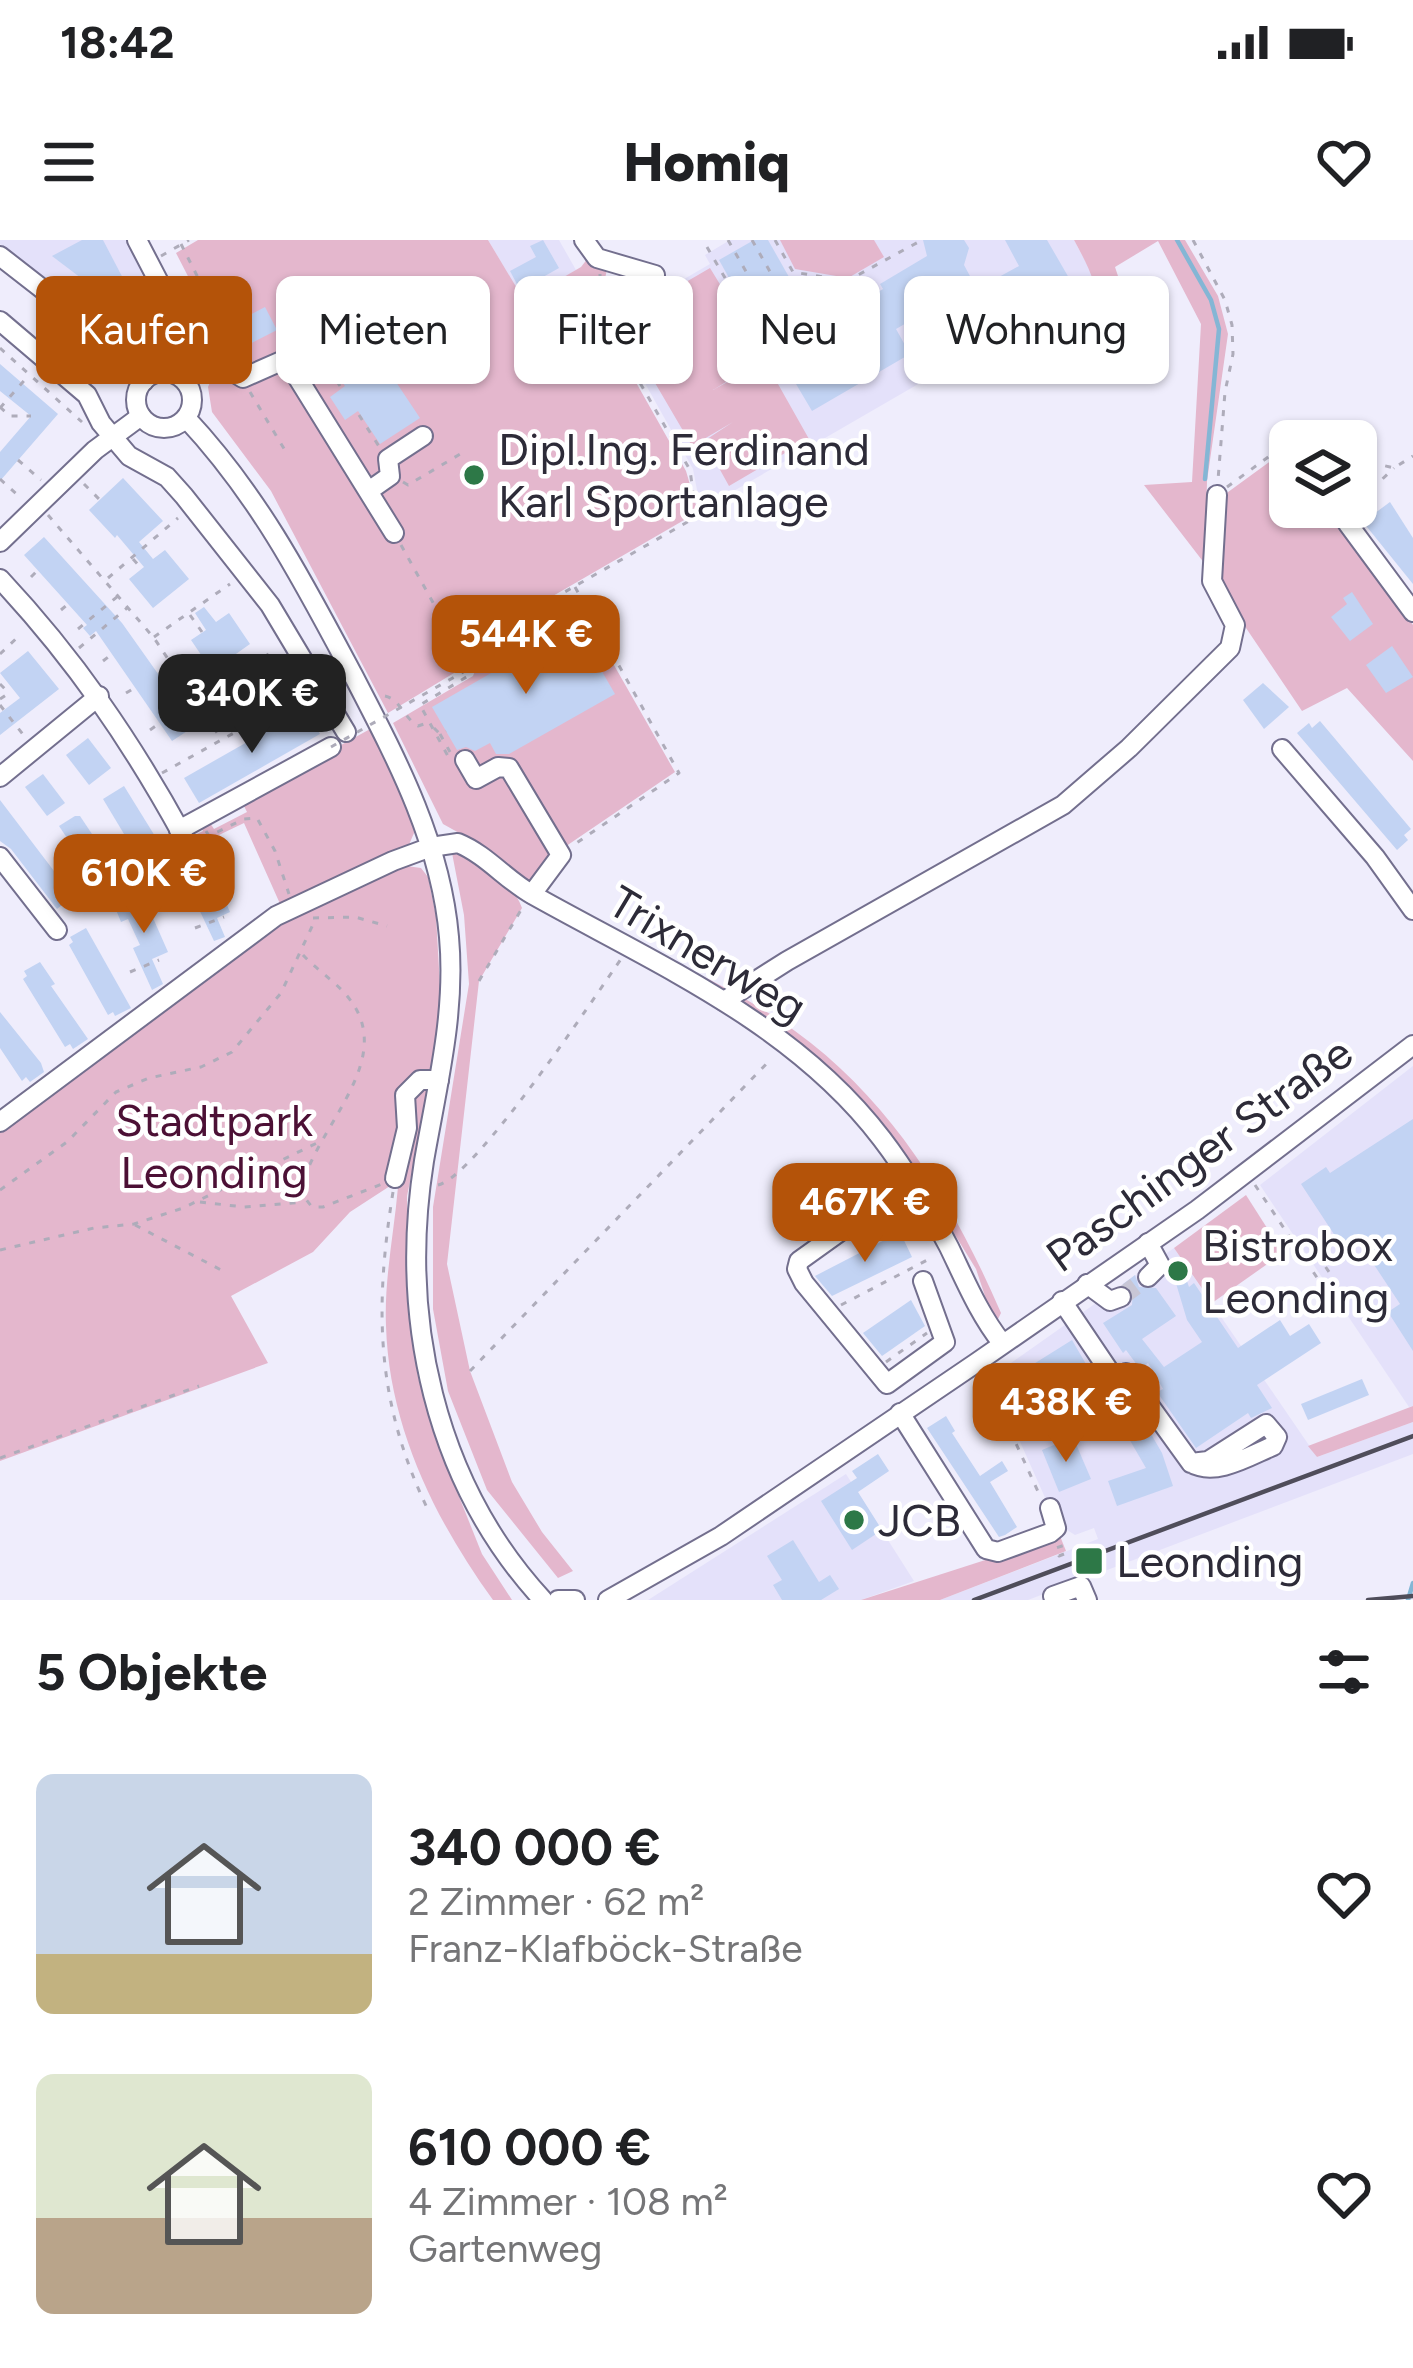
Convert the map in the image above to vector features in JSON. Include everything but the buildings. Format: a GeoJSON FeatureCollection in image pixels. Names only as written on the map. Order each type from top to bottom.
{"type":"FeatureCollection","features":[{"type":"Feature","properties":{"kind":"street"},"geometry":{"type":"LineString","coordinates":[[137,240],[156,276]]}},
{"type":"Feature","properties":{"kind":"street"},"geometry":{"type":"LineString","coordinates":[[584,240],[602,260],[655,275]]}},
{"type":"Feature","properties":{"kind":"street"},"geometry":{"type":"LineString","coordinates":[[0,256],[36,283]]}},
{"type":"Feature","properties":{"kind":"street"},"geometry":{"type":"LineString","coordinates":[[0,321],[87,395],[102,435],[139,464],[166,477],[192,506],[289,633],[346,732]]}},
{"type":"Feature","properties":{"kind":"street"},"geometry":{"type":"LineString","coordinates":[[252,373],[286,359],[394,533]]}},
{"type":"Feature","properties":{"kind":"street"},"geometry":{"type":"LineString","coordinates":[[143,384],[136,401],[141,416],[162,428],[186,418],[192,402],[184,384]]}},
{"type":"Feature","properties":{"kind":"street"},"geometry":{"type":"LineString","coordinates":[[0,542],[31,502],[102,435],[141,416]]}},
{"type":"Feature","properties":{"kind":"street"},"geometry":{"type":"LineString","coordinates":[[186,418],[247,488],[284,545],[386,740],[431,847],[446,908],[452,974],[415,1236],[417,1312],[440,1419],[470,1492],[495,1536],[543,1600]]}},
{"type":"Feature","properties":{"kind":"street"},"geometry":{"type":"LineString","coordinates":[[370,490],[423,436]]}},
{"type":"Feature","properties":{"kind":"street"},"geometry":{"type":"LineString","coordinates":[[724,1001],[1063,805],[1129,748],[1230,648],[1235,626],[1212,581],[1217,495]]}},
{"type":"Feature","properties":{"kind":"street"},"geometry":{"type":"LineString","coordinates":[[1351,528],[1413,612]]}},
{"type":"Feature","properties":{"kind":"street"},"geometry":{"type":"LineString","coordinates":[[0,579],[99,696],[181,833],[199,818],[331,747]]}},
{"type":"Feature","properties":{"kind":"street"},"geometry":{"type":"LineString","coordinates":[[0,777],[99,696]]}},
{"type":"Feature","properties":{"kind":"street"},"geometry":{"type":"LineString","coordinates":[[1282,749],[1375,857],[1413,910]]}},
{"type":"Feature","properties":{"kind":"street"},"geometry":{"type":"LineString","coordinates":[[465,760],[476,779],[498,767],[509,768],[561,855],[527,901]]}},
{"type":"Feature","properties":{"kind":"street","name":"Trixnerweg"},"geometry":{"type":"LineString","coordinates":[[431,847],[448,842],[469,847],[527,901],[628,948],[724,1001],[786,1044],[863,1116],[912,1180],[986,1322],[1002,1343]]}},
{"type":"Feature","properties":{"kind":"street"},"geometry":{"type":"LineString","coordinates":[[0,1122],[237,943],[317,894],[431,847]]}},
{"type":"Feature","properties":{"kind":"street"},"geometry":{"type":"LineString","coordinates":[[3,861],[57,930]]}},
{"type":"Feature","properties":{"kind":"street","name":"Paschinger Straße"},"geometry":{"type":"LineString","coordinates":[[608,1600],[721,1536],[1148,1244],[1413,1045]]}},
{"type":"Feature","properties":{"kind":"street"},"geometry":{"type":"LineString","coordinates":[[395,1178],[406,1128],[405,1095],[420,1080],[439,1080]]}},
{"type":"Feature","properties":{"kind":"street"},"geometry":{"type":"LineString","coordinates":[[912,1180],[799,1261],[797,1269],[803,1283],[887,1384],[945,1342],[923,1280]]}},
{"type":"Feature","properties":{"kind":"street"},"geometry":{"type":"LineString","coordinates":[[1148,1244],[1160,1265],[1148,1277]]}},
{"type":"Feature","properties":{"kind":"street"},"geometry":{"type":"LineString","coordinates":[[1088,1284],[1110,1301],[1121,1297]]}},
{"type":"Feature","properties":{"kind":"street"},"geometry":{"type":"LineString","coordinates":[[1063,1301],[1119,1384],[1126,1372],[1191,1463]]}},
{"type":"Feature","properties":{"kind":"street"},"geometry":{"type":"LineString","coordinates":[[900,1413],[986,1549],[998,1552],[1050,1533],[1056,1528],[1050,1508]]}},
{"type":"Feature","properties":{"kind":"street"},"geometry":{"type":"LineString","coordinates":[[1053,1596],[1081,1586],[1087,1600]]}},
{"type":"Feature","properties":{"kind":"street"},"geometry":{"type":"LineString","coordinates":[[557,1600],[575,1600]]}},
{"type":"Feature","properties":{"kind":"path"},"geometry":{"type":"LineString","coordinates":[[159,257],[189,240]]}},
{"type":"Feature","properties":{"kind":"path"},"geometry":{"type":"LineString","coordinates":[[728,240],[749,276]]}},
{"type":"Feature","properties":{"kind":"path"},"geometry":{"type":"LineString","coordinates":[[752,240],[772,276]]}},
{"type":"Feature","properties":{"kind":"path"},"geometry":{"type":"LineString","coordinates":[[775,240],[794,274]]}},
{"type":"Feature","properties":{"kind":"path"},"geometry":{"type":"LineString","coordinates":[[791,276],[848,281],[922,240]]}},
{"type":"Feature","properties":{"kind":"path"},"geometry":{"type":"LineString","coordinates":[[1193,240],[1225,300],[1232,326],[1217,495]]}},
{"type":"Feature","properties":{"kind":"path"},"geometry":{"type":"LineString","coordinates":[[181,244],[197,276]]}},
{"type":"Feature","properties":{"kind":"path"},"geometry":{"type":"LineString","coordinates":[[707,247],[724,276]]}},
{"type":"Feature","properties":{"kind":"path"},"geometry":{"type":"LineString","coordinates":[[600,276],[602,260]]}},
{"type":"Feature","properties":{"kind":"path"},"geometry":{"type":"LineString","coordinates":[[0,348],[102,435]]}},
{"type":"Feature","properties":{"kind":"path"},"geometry":{"type":"LineString","coordinates":[[8,370],[16,362]]}},
{"type":"Feature","properties":{"kind":"path"},"geometry":{"type":"LineString","coordinates":[[30,374],[0,408],[10,416],[31,416]]}},
{"type":"Feature","properties":{"kind":"path"},"geometry":{"type":"LineString","coordinates":[[247,384],[286,452]]}},
{"type":"Feature","properties":{"kind":"path"},"geometry":{"type":"LineString","coordinates":[[461,651],[704,512],[690,470],[641,384]]}},
{"type":"Feature","properties":{"kind":"path"},"geometry":{"type":"LineString","coordinates":[[44,401],[51,392]]}},
{"type":"Feature","properties":{"kind":"path"},"geometry":{"type":"LineString","coordinates":[[358,415],[389,468],[409,485],[462,453]]}},
{"type":"Feature","properties":{"kind":"path"},"geometry":{"type":"LineString","coordinates":[[1377,484],[1412,459]]}},
{"type":"Feature","properties":{"kind":"path"},"geometry":{"type":"LineString","coordinates":[[18,460],[42,481]]}},
{"type":"Feature","properties":{"kind":"path"},"geometry":{"type":"LineString","coordinates":[[1217,495],[1269,460]]}},
{"type":"Feature","properties":{"kind":"path"},"geometry":{"type":"LineString","coordinates":[[1377,464],[1394,468]]}},
{"type":"Feature","properties":{"kind":"path"},"geometry":{"type":"LineString","coordinates":[[0,479],[31,502],[107,579],[154,638],[221,740]]}},
{"type":"Feature","properties":{"kind":"path"},"geometry":{"type":"LineString","coordinates":[[82,482],[100,500]]}},
{"type":"Feature","properties":{"kind":"path"},"geometry":{"type":"LineString","coordinates":[[107,579],[192,506]]}},
{"type":"Feature","properties":{"kind":"path"},"geometry":{"type":"LineString","coordinates":[[394,533],[461,651],[468,676],[419,705],[454,766],[465,760]]}},
{"type":"Feature","properties":{"kind":"path"},"geometry":{"type":"LineString","coordinates":[[132,557],[142,568]]}},
{"type":"Feature","properties":{"kind":"path"},"geometry":{"type":"LineString","coordinates":[[31,577],[38,570]]}},
{"type":"Feature","properties":{"kind":"path"},"geometry":{"type":"LineString","coordinates":[[154,638],[246,573]]}},
{"type":"Feature","properties":{"kind":"path"},"geometry":{"type":"LineString","coordinates":[[561,855],[679,773],[574,586]]}},
{"type":"Feature","properties":{"kind":"path"},"geometry":{"type":"LineString","coordinates":[[78,629],[120,595]]}},
{"type":"Feature","properties":{"kind":"path"},"geometry":{"type":"LineString","coordinates":[[61,610],[68,604]]}},
{"type":"Feature","properties":{"kind":"path"},"geometry":{"type":"LineString","coordinates":[[87,641],[129,606]]}},
{"type":"Feature","properties":{"kind":"path"},"geometry":{"type":"LineString","coordinates":[[189,613],[202,632]]}},
{"type":"Feature","properties":{"kind":"path"},"geometry":{"type":"LineString","coordinates":[[0,654],[22,634]]}},
{"type":"Feature","properties":{"kind":"path"},"geometry":{"type":"LineString","coordinates":[[197,699],[274,650]]}},
{"type":"Feature","properties":{"kind":"path"},"geometry":{"type":"LineString","coordinates":[[103,661],[112,654]]}},
{"type":"Feature","properties":{"kind":"path"},"geometry":{"type":"LineString","coordinates":[[331,747],[465,670]]}},
{"type":"Feature","properties":{"kind":"path"},"geometry":{"type":"LineString","coordinates":[[0,684],[11,692],[0,702],[35,748]]}},
{"type":"Feature","properties":{"kind":"path"},"geometry":{"type":"LineString","coordinates":[[126,693],[136,687]]}},
{"type":"Feature","properties":{"kind":"path"},"geometry":{"type":"LineString","coordinates":[[173,768],[302,694]]}},
{"type":"Feature","properties":{"kind":"path"},"geometry":{"type":"LineString","coordinates":[[378,698],[388,695],[418,726],[429,722]]}},
{"type":"Feature","properties":{"kind":"path"},"geometry":{"type":"LineString","coordinates":[[151,730],[160,723]]}},
{"type":"Feature","properties":{"kind":"path"},"geometry":{"type":"LineString","coordinates":[[433,729],[443,733],[445,742]]}},
{"type":"Feature","properties":{"kind":"path"},"geometry":{"type":"LineString","coordinates":[[199,818],[208,836],[256,818],[275,851],[292,902]]}},
{"type":"Feature","properties":{"kind":"path"},"geometry":{"type":"LineString","coordinates":[[0,1190],[67,1142],[116,1092],[148,1078],[202,1067],[232,1052],[281,993],[316,918],[317,894]]}},
{"type":"Feature","properties":{"kind":"path"},"geometry":{"type":"LineString","coordinates":[[479,980],[527,901]]}},
{"type":"Feature","properties":{"kind":"path"},"geometry":{"type":"LineString","coordinates":[[316,918],[336,915],[387,926]]}},
{"type":"Feature","properties":{"kind":"path"},"geometry":{"type":"LineString","coordinates":[[195,928],[224,917]]}},
{"type":"Feature","properties":{"kind":"path"},"geometry":{"type":"LineString","coordinates":[[438,1185],[460,1173],[533,1082],[628,948]]}},
{"type":"Feature","properties":{"kind":"path"},"geometry":{"type":"LineString","coordinates":[[302,953],[352,1003],[364,1035],[364,1050],[350,1088],[302,1183],[305,1202]]}},
{"type":"Feature","properties":{"kind":"path"},"geometry":{"type":"LineString","coordinates":[[130,972],[159,960]]}},
{"type":"Feature","properties":{"kind":"path"},"geometry":{"type":"LineString","coordinates":[[470,1371],[786,1044]]}},
{"type":"Feature","properties":{"kind":"path"},"geometry":{"type":"LineString","coordinates":[[0,1250],[94,1228],[134,1225],[197,1202],[323,1139]]}},
{"type":"Feature","properties":{"kind":"path"},"geometry":{"type":"LineString","coordinates":[[197,1202],[244,1208],[305,1202],[323,1207],[363,1195],[395,1178]]}},
{"type":"Feature","properties":{"kind":"path"},"geometry":{"type":"LineString","coordinates":[[395,1178],[384,1271],[384,1367],[389,1407],[429,1512]]}},
{"type":"Feature","properties":{"kind":"path"},"geometry":{"type":"LineString","coordinates":[[1254,1183],[1324,1288]]}},
{"type":"Feature","properties":{"kind":"path"},"geometry":{"type":"LineString","coordinates":[[134,1225],[224,1271]]}},
{"type":"Feature","properties":{"kind":"path"},"geometry":{"type":"LineString","coordinates":[[1309,1242],[1335,1281]]}},
{"type":"Feature","properties":{"kind":"path"},"geometry":{"type":"LineString","coordinates":[[828,1312],[936,1255]]}},
{"type":"Feature","properties":{"kind":"path"},"geometry":{"type":"LineString","coordinates":[[874,1370],[940,1323]]}},
{"type":"Feature","properties":{"kind":"path"},"geometry":{"type":"LineString","coordinates":[[982,1372],[1042,1503],[1050,1508]]}},
{"type":"Feature","properties":{"kind":"path"},"geometry":{"type":"LineString","coordinates":[[0,1458],[199,1386]]}},
{"type":"Feature","properties":{"kind":"path"},"geometry":{"type":"LineString","coordinates":[[1062,1546],[1059,1556],[1064,1554]]}},
{"type":"Feature","properties":{"kind":"shaded area"},"geometry":{"type":"Polygon","coordinates":[[[0,240],[126,240],[145,276],[40,276],[0,240]]]}},
{"type":"Feature","properties":{"kind":"shaded area"},"geometry":{"type":"Polygon","coordinates":[[[488,240],[559,240],[576,270],[566,276],[514,276],[514,284],[488,240]]]}},
{"type":"Feature","properties":{"kind":"shaded area"},"geometry":{"type":"Polygon","coordinates":[[[730,240],[1074,240],[1093,276],[904,276],[904,384],[918,384],[706,507],[693,469],[645,384],[693,384],[693,276],[689,276],[710,264],[705,255],[730,240]]]}},
{"type":"Feature","properties":{"kind":"shaded area"},"geometry":{"type":"Polygon","coordinates":[[[1413,1066],[1413,1406],[1409,1407],[1260,1185],[1413,1066]]]}},
{"type":"Feature","properties":{"kind":"shaded area"},"geometry":{"type":"Polygon","coordinates":[[[1174,1248],[1317,1457],[1413,1422],[1413,1454],[1028,1600],[940,1600],[1098,1539],[1094,1528],[1075,1535],[1067,1530],[1056,1500],[1047,1502],[991,1377],[1174,1248]]]}},
{"type":"Feature","properties":{"kind":"shaded area"},"geometry":{"type":"Polygon","coordinates":[[[846,1474],[914,1581],[861,1600],[648,1600],[846,1474]]]}},
{"type":"Feature","properties":{"kind":"green space","name":"Dipl.Ing. Ferdinand Karl Sportanlage"},"geometry":{"type":"Polygon","coordinates":[[[198,240],[488,240],[514,283],[514,384],[637,384],[686,471],[698,512],[454,649],[454,673],[388,713],[271,491],[212,412],[209,384],[252,384],[252,276],[188,276],[176,253],[198,240]]]}},
{"type":"Feature","properties":{"kind":"green space"},"geometry":{"type":"Polygon","coordinates":[[[780,240],[874,240],[884,257],[851,276],[795,269],[780,240]]]}},
{"type":"Feature","properties":{"kind":"green space"},"geometry":{"type":"Polygon","coordinates":[[[1074,240],[1185,240],[1218,296],[1228,334],[1207,481],[1205,564],[1144,485],[1192,482],[1201,324],[1158,241],[1115,267],[1118,276],[1091,276],[1074,240]]]}},
{"type":"Feature","properties":{"kind":"green space","name":"Dipl.Ing. Ferdinand Karl Sportanlage"},"geometry":{"type":"Polygon","coordinates":[[[588,258],[607,269],[606,276],[565,276],[588,258]]]}},
{"type":"Feature","properties":{"kind":"green space"},"geometry":{"type":"Polygon","coordinates":[[[710,268],[717,279],[717,384],[723,384],[713,390],[724,384],[778,384],[809,439],[729,486],[704,441],[733,422],[692,446],[656,384],[693,384],[693,278],[710,268]]]}},
{"type":"Feature","properties":{"kind":"green space"},"geometry":{"type":"Polygon","coordinates":[[[1269,462],[1269,528],[1343,528],[1413,625],[1413,761],[1347,688],[1302,711],[1217,585],[1224,495],[1269,462]]]}},
{"type":"Feature","properties":{"kind":"green space"},"geometry":{"type":"Polygon","coordinates":[[[574,595],[675,772],[553,855],[528,883],[479,844],[443,824],[393,723],[473,676],[484,647],[574,595]]]}},
{"type":"Feature","properties":{"kind":"green space"},"geometry":{"type":"Polygon","coordinates":[[[275,656],[295,689],[226,732],[205,699],[275,656]]]}},
{"type":"Feature","properties":{"kind":"green space"},"geometry":{"type":"Polygon","coordinates":[[[372,728],[413,824],[408,847],[281,906],[244,823],[196,846],[191,837],[203,831],[200,824],[208,820],[214,829],[247,812],[241,800],[372,728]]]}},
{"type":"Feature","properties":{"kind":"green space"},"geometry":{"type":"Polygon","coordinates":[[[458,851],[496,874],[522,908],[479,981],[447,1264],[470,1371],[512,1482],[573,1571],[558,1578],[487,1490],[448,1391],[433,1309],[433,1207],[469,984],[464,915],[452,853],[458,851]]]}},
{"type":"Feature","properties":{"kind":"green space","name":"Stadtpark Leonding"},"geometry":{"type":"Polygon","coordinates":[[[399,865],[421,868],[428,877],[436,916],[441,1004],[407,1196],[408,1312],[418,1377],[434,1434],[482,1554],[512,1600],[493,1600],[452,1538],[419,1471],[396,1400],[386,1309],[398,1187],[390,1186],[350,1212],[313,1252],[231,1296],[268,1363],[0,1461],[0,1130],[288,913],[399,865]]]}},
{"type":"Feature","properties":{"kind":"green space"},"geometry":{"type":"Polygon","coordinates":[[[624,936],[775,1017],[862,1089],[941,1194],[983,1272],[1001,1313],[998,1319],[990,1311],[976,1269],[920,1178],[850,1092],[624,936]]]}},
{"type":"Feature","properties":{"kind":"green space"},"geometry":{"type":"Polygon","coordinates":[[[1246,1195],[1283,1253],[1212,1303],[1174,1248],[1246,1195]]]}},
{"type":"Feature","properties":{"kind":"green space"},"geometry":{"type":"Polygon","coordinates":[[[1413,1406],[1413,1422],[1317,1457],[1308,1446],[1413,1406]]]}},
{"type":"Feature","properties":{"kind":"green space"},"geometry":{"type":"Polygon","coordinates":[[[1060,1536],[1066,1551],[940,1600],[861,1600],[1060,1536]]]}},
{"type":"Feature","properties":{"kind":"waterway"},"geometry":{"type":"LineString","coordinates":[[1177,240],[1211,300],[1219,329],[1205,479]]}},
{"type":"Feature","properties":{"kind":"waterway"},"geometry":{"type":"LineString","coordinates":[[1408,1600],[1413,1583]]}},
{"type":"Feature","properties":{"kind":"tunnel"},"geometry":{"type":"LineString","coordinates":[[1121,1297],[1148,1277]]}},
{"type":"Feature","properties":{"kind":"railway"},"geometry":{"type":"LineString","coordinates":[[974,1600],[1413,1436]]}},
{"type":"Feature","properties":{"kind":"railway"},"geometry":{"type":"LineString","coordinates":[[1368,1600],[1413,1596]]}},
{"type":"Feature","properties":{"kind":"place","name":"Dipl.Ing. Ferdinand Karl Sportanlage"},"geometry":{"type":"Point","coordinates":[474,475]}},
{"type":"Feature","properties":{"kind":"place","name":"Bistrobox Leonding"},"geometry":{"type":"Point","coordinates":[1178,1271]}},
{"type":"Feature","properties":{"kind":"place","name":"JCB"},"geometry":{"type":"Point","coordinates":[854,1520]}},
{"type":"Feature","properties":{"kind":"place","name":"Leonding"},"geometry":{"type":"Point","coordinates":[1089,1561]}}]}
